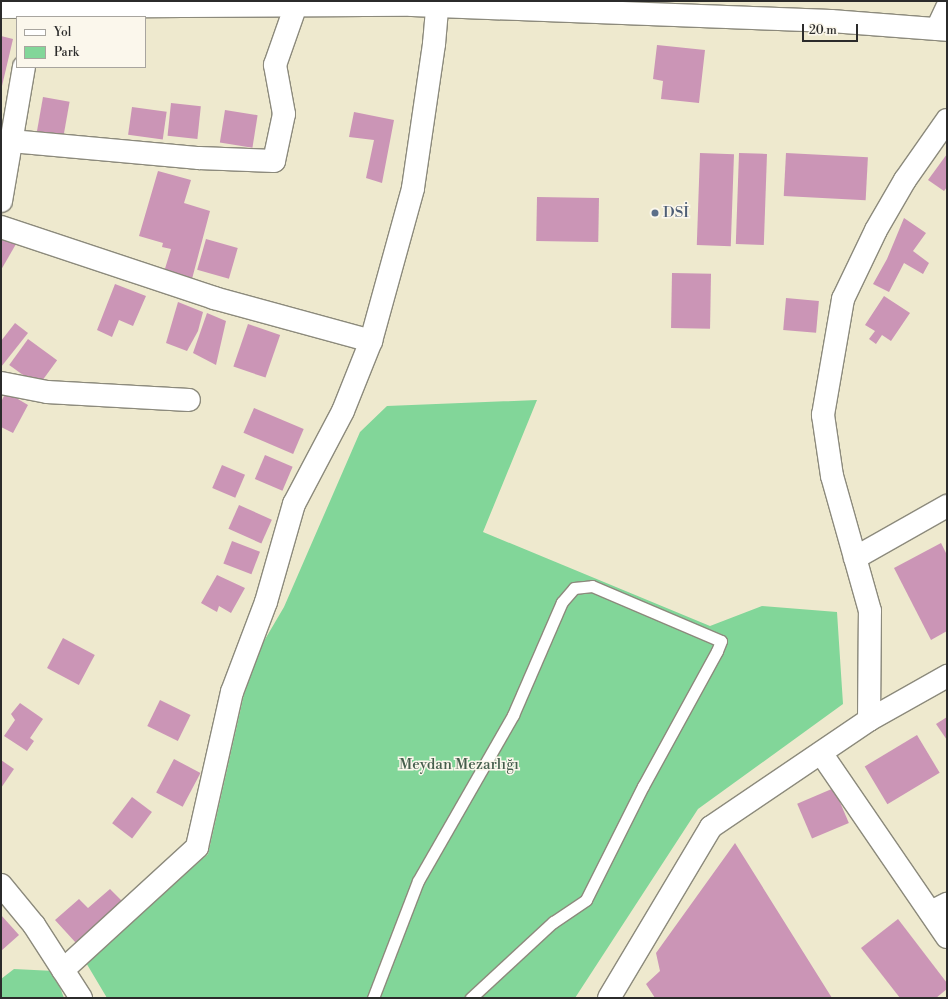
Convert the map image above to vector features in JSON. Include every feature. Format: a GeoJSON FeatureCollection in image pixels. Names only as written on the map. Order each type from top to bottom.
{"type":"FeatureCollection","features":[{"type":"Feature","properties":{"kind":"street"},"geometry":{"type":"LineString","coordinates":[[63,970],[197,847],[232,692],[266,602],[294,504],[343,411],[371,341],[413,188],[434,44],[436,3]]}},
{"type":"Feature","properties":{"kind":"street"},"geometry":{"type":"LineString","coordinates":[[1,7],[34,8],[436,3],[573,6],[942,29],[947,8]]}},
{"type":"Feature","properties":{"kind":"street"},"geometry":{"type":"LineString","coordinates":[[11,141],[199,158],[274,161],[284,114],[275,65],[296,5]]}},
{"type":"Feature","properties":{"kind":"street"},"geometry":{"type":"LineString","coordinates":[[1,201],[24,68]]}},
{"type":"Feature","properties":{"kind":"street"},"geometry":{"type":"LineString","coordinates":[[868,720],[870,611],[832,476],[823,415],[843,299],[876,230],[905,180],[947,120]]}},
{"type":"Feature","properties":{"kind":"street"},"geometry":{"type":"LineString","coordinates":[[1,228],[214,298],[371,341]]}},
{"type":"Feature","properties":{"kind":"street"},"geometry":{"type":"LineString","coordinates":[[1,383],[47,392],[189,400]]}},
{"type":"Feature","properties":{"kind":"street"},"geometry":{"type":"LineString","coordinates":[[855,558],[947,506]]}},
{"type":"Feature","properties":{"kind":"street"},"geometry":{"type":"LineString","coordinates":[[609,998],[711,827],[868,720],[947,676]]}},
{"type":"Feature","properties":{"kind":"street"},"geometry":{"type":"LineString","coordinates":[[821,752],[939,908],[947,937]]}},
{"type":"Feature","properties":{"kind":"street"},"geometry":{"type":"LineString","coordinates":[[1,885],[34,925],[81,998]]}},
{"type":"Feature","properties":{"kind":"lane"},"geometry":{"type":"LineString","coordinates":[[373,998],[418,881],[513,715],[562,602],[574,588],[592,586],[721,641],[643,786],[586,900],[554,922],[471,998]]}},
{"type":"Feature","properties":{"kind":"green space","name":"Meydan Mezarlığı"},"geometry":{"type":"Polygon","coordinates":[[[537,400],[483,532],[710,626],[762,606],[837,612],[843,704],[698,809],[575,998],[107,998],[85,961],[208,854],[251,663],[284,607],[360,432],[387,406],[537,400]]]}},
{"type":"Feature","properties":{"kind":"green space"},"geometry":{"type":"Polygon","coordinates":[[[14,969],[54,971],[64,998],[1,998],[1,979],[14,969]]]}},
{"type":"Feature","properties":{"kind":"building"},"geometry":{"type":"Polygon","coordinates":[[[1,36],[13,39],[2,86],[1,85],[1,36]]]}},
{"type":"Feature","properties":{"kind":"building"},"geometry":{"type":"Polygon","coordinates":[[[657,45],[705,50],[699,103],[661,99],[663,81],[653,79],[657,45]]]}},
{"type":"Feature","properties":{"kind":"building"},"geometry":{"type":"Polygon","coordinates":[[[43,97],[70,102],[63,139],[36,134],[43,97]]]}},
{"type":"Feature","properties":{"kind":"building"},"geometry":{"type":"Polygon","coordinates":[[[171,103],[201,106],[197,139],[168,136],[171,103]]]}},
{"type":"Feature","properties":{"kind":"building"},"geometry":{"type":"Polygon","coordinates":[[[132,107],[167,112],[163,140],[128,135],[132,107]]]}},
{"type":"Feature","properties":{"kind":"building"},"geometry":{"type":"Polygon","coordinates":[[[225,110],[258,115],[252,148],[220,143],[225,110]]]}},
{"type":"Feature","properties":{"kind":"building"},"geometry":{"type":"Polygon","coordinates":[[[354,112],[394,120],[382,183],[366,178],[374,140],[349,137],[354,112]]]}},
{"type":"Feature","properties":{"kind":"building"},"geometry":{"type":"Polygon","coordinates":[[[700,153],[734,154],[731,246],[697,245],[700,153]]]}},
{"type":"Feature","properties":{"kind":"building"},"geometry":{"type":"Polygon","coordinates":[[[739,153],[767,154],[764,245],[736,244],[739,153]]]}},
{"type":"Feature","properties":{"kind":"building"},"geometry":{"type":"Polygon","coordinates":[[[786,153],[868,157],[866,200],[784,196],[786,153]]]}},
{"type":"Feature","properties":{"kind":"building"},"geometry":{"type":"Polygon","coordinates":[[[947,154],[947,187],[944,191],[928,180],[947,154]]]}},
{"type":"Feature","properties":{"kind":"building"},"geometry":{"type":"Polygon","coordinates":[[[158,171],[191,180],[184,203],[210,211],[192,279],[164,272],[171,249],[162,247],[163,243],[139,236],[158,171]]]}},
{"type":"Feature","properties":{"kind":"building"},"geometry":{"type":"Polygon","coordinates":[[[537,197],[599,198],[598,242],[536,241],[537,197]]]}},
{"type":"Feature","properties":{"kind":"building"},"geometry":{"type":"Polygon","coordinates":[[[904,218],[926,233],[913,251],[929,263],[923,274],[904,263],[889,292],[873,284],[887,259],[904,218]]]}},
{"type":"Feature","properties":{"kind":"building"},"geometry":{"type":"Polygon","coordinates":[[[1,235],[16,244],[1,270],[1,235]]]}},
{"type":"Feature","properties":{"kind":"building"},"geometry":{"type":"Polygon","coordinates":[[[206,239],[238,248],[229,279],[197,270],[206,239]]]}},
{"type":"Feature","properties":{"kind":"building"},"geometry":{"type":"Polygon","coordinates":[[[672,273],[711,274],[710,329],[671,328],[672,273]]]}},
{"type":"Feature","properties":{"kind":"building"},"geometry":{"type":"Polygon","coordinates":[[[115,284],[146,296],[133,326],[119,320],[112,337],[97,330],[115,284]]]}},
{"type":"Feature","properties":{"kind":"building"},"geometry":{"type":"Polygon","coordinates":[[[884,296],[910,313],[891,341],[882,335],[876,344],[869,339],[875,331],[865,325],[884,296]]]}},
{"type":"Feature","properties":{"kind":"building"},"geometry":{"type":"Polygon","coordinates":[[[786,298],[819,301],[816,333],[783,330],[786,298]]]}},
{"type":"Feature","properties":{"kind":"building"},"geometry":{"type":"Polygon","coordinates":[[[178,302],[203,312],[198,331],[187,351],[166,343],[178,302]]]}},
{"type":"Feature","properties":{"kind":"building"},"geometry":{"type":"Polygon","coordinates":[[[207,313],[226,321],[216,365],[193,353],[207,313]]]}},
{"type":"Feature","properties":{"kind":"building"},"geometry":{"type":"Polygon","coordinates":[[[15,323],[28,333],[1,367],[1,341],[15,323]]]}},
{"type":"Feature","properties":{"kind":"building"},"geometry":{"type":"Polygon","coordinates":[[[248,324],[280,335],[265,378],[233,367],[248,324]]]}},
{"type":"Feature","properties":{"kind":"building"},"geometry":{"type":"Polygon","coordinates":[[[28,339],[57,360],[38,386],[9,365],[28,339]]]}},
{"type":"Feature","properties":{"kind":"building"},"geometry":{"type":"Polygon","coordinates":[[[6,392],[28,405],[13,433],[1,427],[1,402],[6,392]]]}},
{"type":"Feature","properties":{"kind":"building"},"geometry":{"type":"Polygon","coordinates":[[[254,408],[304,429],[293,454],[243,433],[254,408]]]}},
{"type":"Feature","properties":{"kind":"building"},"geometry":{"type":"Polygon","coordinates":[[[265,455],[293,467],[282,491],[255,479],[265,455]]]}},
{"type":"Feature","properties":{"kind":"building"},"geometry":{"type":"Polygon","coordinates":[[[222,465],[245,475],[235,498],[212,488],[222,465]]]}},
{"type":"Feature","properties":{"kind":"building"},"geometry":{"type":"Polygon","coordinates":[[[239,505],[272,520],[261,543],[228,529],[239,505]]]}},
{"type":"Feature","properties":{"kind":"building"},"geometry":{"type":"Polygon","coordinates":[[[232,541],[260,552],[251,574],[223,563],[232,541]]]}},
{"type":"Feature","properties":{"kind":"building"},"geometry":{"type":"Polygon","coordinates":[[[941,543],[947,555],[947,631],[931,640],[894,568],[941,543]]]}},
{"type":"Feature","properties":{"kind":"building"},"geometry":{"type":"Polygon","coordinates":[[[217,575],[245,588],[231,613],[219,606],[217,612],[201,603],[217,575]]]}},
{"type":"Feature","properties":{"kind":"building"},"geometry":{"type":"Polygon","coordinates":[[[63,638],[95,655],[79,685],[47,668],[63,638]]]}},
{"type":"Feature","properties":{"kind":"building"},"geometry":{"type":"Polygon","coordinates":[[[160,700],[191,715],[178,741],[147,726],[160,700]]]}},
{"type":"Feature","properties":{"kind":"building"},"geometry":{"type":"Polygon","coordinates":[[[20,703],[43,719],[30,738],[34,741],[27,751],[4,736],[15,720],[11,714],[20,703]]]}},
{"type":"Feature","properties":{"kind":"building"},"geometry":{"type":"Polygon","coordinates":[[[947,717],[947,740],[936,724],[947,717]]]}},
{"type":"Feature","properties":{"kind":"building"},"geometry":{"type":"Polygon","coordinates":[[[917,735],[940,773],[887,804],[865,766],[917,735]]]}},
{"type":"Feature","properties":{"kind":"building"},"geometry":{"type":"Polygon","coordinates":[[[174,759],[200,773],[183,807],[156,793],[174,759]]]}},
{"type":"Feature","properties":{"kind":"building"},"geometry":{"type":"Polygon","coordinates":[[[1,760],[14,769],[1,788],[1,760]]]}},
{"type":"Feature","properties":{"kind":"building"},"geometry":{"type":"Polygon","coordinates":[[[834,788],[849,823],[812,839],[797,804],[834,788]]]}},
{"type":"Feature","properties":{"kind":"building"},"geometry":{"type":"Polygon","coordinates":[[[132,797],[152,812],[132,838],[112,823],[132,797]]]}},
{"type":"Feature","properties":{"kind":"building"},"geometry":{"type":"Polygon","coordinates":[[[735,843],[832,998],[655,998],[646,984],[660,971],[656,953],[735,843]]]}},
{"type":"Feature","properties":{"kind":"building"},"geometry":{"type":"Polygon","coordinates":[[[110,889],[122,901],[101,923],[76,943],[55,920],[79,899],[88,908],[110,889]]]}},
{"type":"Feature","properties":{"kind":"building"},"geometry":{"type":"Polygon","coordinates":[[[1,915],[19,935],[1,951],[1,915]]]}},
{"type":"Feature","properties":{"kind":"building"},"geometry":{"type":"Polygon","coordinates":[[[898,919],[947,983],[947,989],[936,998],[900,998],[861,948],[898,919]]]}},
{"type":"Feature","properties":{"kind":"place","name":"DSİ"},"geometry":{"type":"Point","coordinates":[655,213]}}]}
